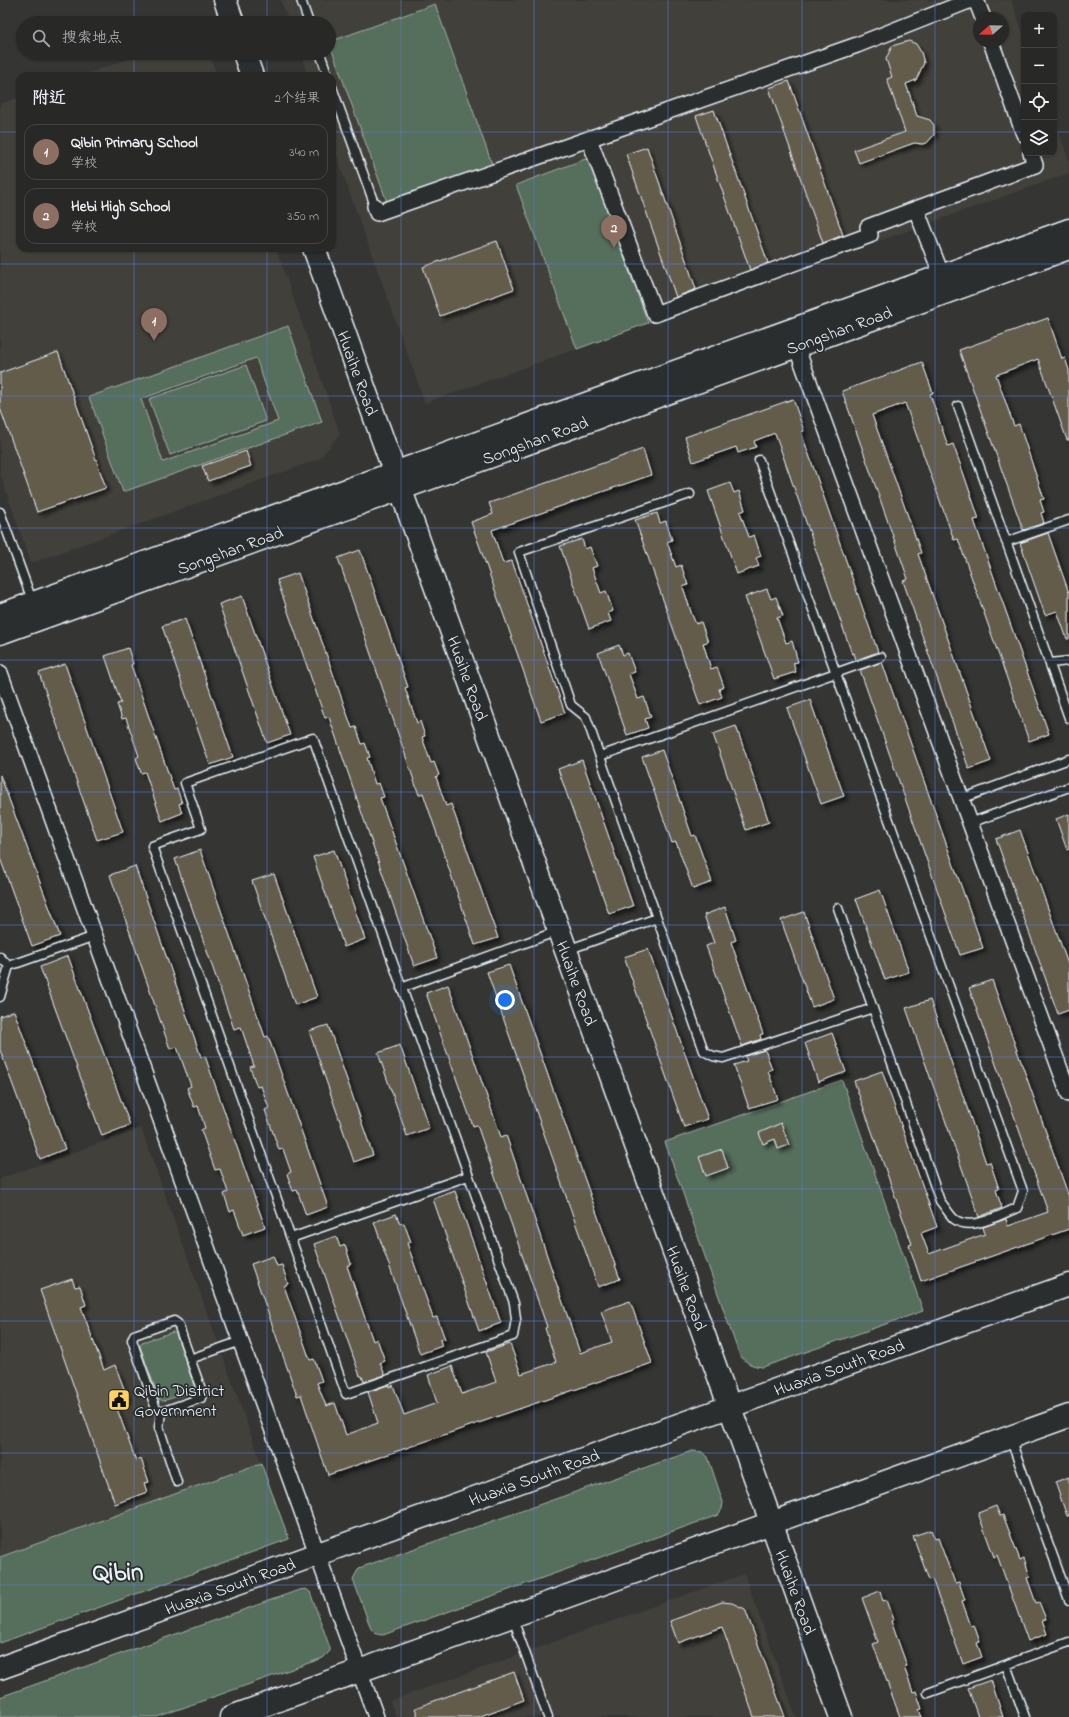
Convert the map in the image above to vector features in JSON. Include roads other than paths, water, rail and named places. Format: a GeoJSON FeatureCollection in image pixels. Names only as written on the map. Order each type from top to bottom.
{"type":"FeatureCollection","features":[{"type":"Feature","properties":{"kind":"street"},"geometry":{"type":"LineString","coordinates":[[225,0],[231,16]]}},
{"type":"Feature","properties":{"kind":"street"},"geometry":{"type":"LineString","coordinates":[[374,206],[377,213],[857,45],[971,0]]}},
{"type":"Feature","properties":{"kind":"street"},"geometry":{"type":"LineString","coordinates":[[976,0],[981,12]]}},
{"type":"Feature","properties":{"kind":"street"},"geometry":{"type":"LineString","coordinates":[[993,48],[1021,126]]}},
{"type":"Feature","properties":{"kind":"street"},"geometry":{"type":"LineString","coordinates":[[246,60],[251,72]]}},
{"type":"Feature","properties":{"kind":"street"},"geometry":{"type":"LineString","coordinates":[[589,139],[655,314],[870,235],[868,227],[1035,164],[1032,156]]}},
{"type":"Feature","properties":{"kind":"street"},"geometry":{"type":"LineString","coordinates":[[916,209],[942,276]]}},
{"type":"Feature","properties":{"kind":"street","name":"Songshan Road"},"geometry":{"type":"LineString","coordinates":[[0,633],[397,481],[942,276],[1069,230]]}},
{"type":"Feature","properties":{"kind":"street","name":"Songshan Road"},"geometry":{"type":"LineString","coordinates":[[0,616],[796,346],[1069,248]]}},
{"type":"Feature","properties":{"kind":"street","name":"Huaihe Road"},"geometry":{"type":"LineString","coordinates":[[315,252],[841,1717]]}},
{"type":"Feature","properties":{"kind":"street"},"geometry":{"type":"LineString","coordinates":[[796,346],[1069,1094]]}},
{"type":"Feature","properties":{"kind":"street"},"geometry":{"type":"LineString","coordinates":[[0,673],[376,1717]]}},
{"type":"Feature","properties":{"kind":"street","name":"Huaxia South Road"},"geometry":{"type":"LineString","coordinates":[[0,1668],[1069,1285]]}},
{"type":"Feature","properties":{"kind":"street"},"geometry":{"type":"LineString","coordinates":[[231,1717],[1069,1416]]}},
{"type":"Feature","properties":{"kind":"lane"},"geometry":{"type":"LineString","coordinates":[[301,0],[307,16]]}},
{"type":"Feature","properties":{"kind":"lane"},"geometry":{"type":"LineString","coordinates":[[322,60],[327,72]]}},
{"type":"Feature","properties":{"kind":"lane"},"geometry":{"type":"LineString","coordinates":[[336,98],[374,206]]}},
{"type":"Feature","properties":{"kind":"lane"},"geometry":{"type":"LineString","coordinates":[[958,406],[1069,718]]}},
{"type":"Feature","properties":{"kind":"lane"},"geometry":{"type":"LineString","coordinates":[[759,460],[1023,1191],[1017,1208],[974,1224],[964,1224],[954,1218],[940,1201],[838,908]]}},
{"type":"Feature","properties":{"kind":"lane"},"geometry":{"type":"LineString","coordinates":[[690,494],[519,552],[571,705],[586,717],[704,1051],[713,1056],[723,1058],[873,1008]]}},
{"type":"Feature","properties":{"kind":"lane"},"geometry":{"type":"LineString","coordinates":[[0,512],[33,604]]}},
{"type":"Feature","properties":{"kind":"lane"},"geometry":{"type":"LineString","coordinates":[[1006,542],[1069,520]]}},
{"type":"Feature","properties":{"kind":"lane"},"geometry":{"type":"LineString","coordinates":[[600,756],[882,657]]}},
{"type":"Feature","properties":{"kind":"lane"},"geometry":{"type":"LineString","coordinates":[[1050,663],[1069,661]]}},
{"type":"Feature","properties":{"kind":"lane"},"geometry":{"type":"LineString","coordinates":[[313,738],[468,1176],[514,1303],[516,1319],[513,1336],[346,1394],[152,846],[202,829],[185,783],[313,738]]}},
{"type":"Feature","properties":{"kind":"lane"},"geometry":{"type":"LineString","coordinates":[[961,798],[1069,759]]}},
{"type":"Feature","properties":{"kind":"lane"},"geometry":{"type":"LineString","coordinates":[[970,823],[1069,787]]}},
{"type":"Feature","properties":{"kind":"lane"},"geometry":{"type":"LineString","coordinates":[[402,988],[562,941],[657,918]]}},
{"type":"Feature","properties":{"kind":"lane"},"geometry":{"type":"LineString","coordinates":[[9,966],[95,936]]}},
{"type":"Feature","properties":{"kind":"lane"},"geometry":{"type":"LineString","coordinates":[[0,957],[9,966]]}},
{"type":"Feature","properties":{"kind":"lane"},"geometry":{"type":"LineString","coordinates":[[0,997],[9,966]]}},
{"type":"Feature","properties":{"kind":"lane"},"geometry":{"type":"LineString","coordinates":[[291,1238],[468,1176]]}},
{"type":"Feature","properties":{"kind":"lane"},"geometry":{"type":"LineString","coordinates":[[174,1321],[178,1324],[202,1392],[201,1398],[161,1412],[156,1409],[132,1340],[134,1335],[174,1321]]}},
{"type":"Feature","properties":{"kind":"lane"},"geometry":{"type":"LineString","coordinates":[[190,1359],[241,1341]]}},
{"type":"Feature","properties":{"kind":"lane"},"geometry":{"type":"LineString","coordinates":[[161,1412],[159,1427],[177,1482]]}},
{"type":"Feature","properties":{"kind":"lane"},"geometry":{"type":"LineString","coordinates":[[1010,1437],[1069,1600]]}},
{"type":"Feature","properties":{"kind":"lane"},"geometry":{"type":"LineString","coordinates":[[512,1616],[548,1717]]}},
{"type":"Feature","properties":{"kind":"lane"},"geometry":{"type":"LineString","coordinates":[[928,1693],[1069,1642]]}},
{"type":"Feature","properties":{"kind":"lane"},"geometry":{"type":"LineString","coordinates":[[1006,1665],[1025,1717]]}},
{"type":"Feature","properties":{"kind":"place","name":"Hebi High School"},"geometry":{"type":"Point","coordinates":[614,248]}},
{"type":"Feature","properties":{"kind":"place","name":"Qibin Primary School"},"geometry":{"type":"Point","coordinates":[154,341]}},
{"type":"Feature","properties":{"kind":"place","name":"Qibin District Government"},"geometry":{"type":"Point","coordinates":[119,1400]}},
{"type":"Feature","properties":{"kind":"district","name":"Qibin"},"geometry":{"type":"Point","coordinates":[118,1571]}}]}
